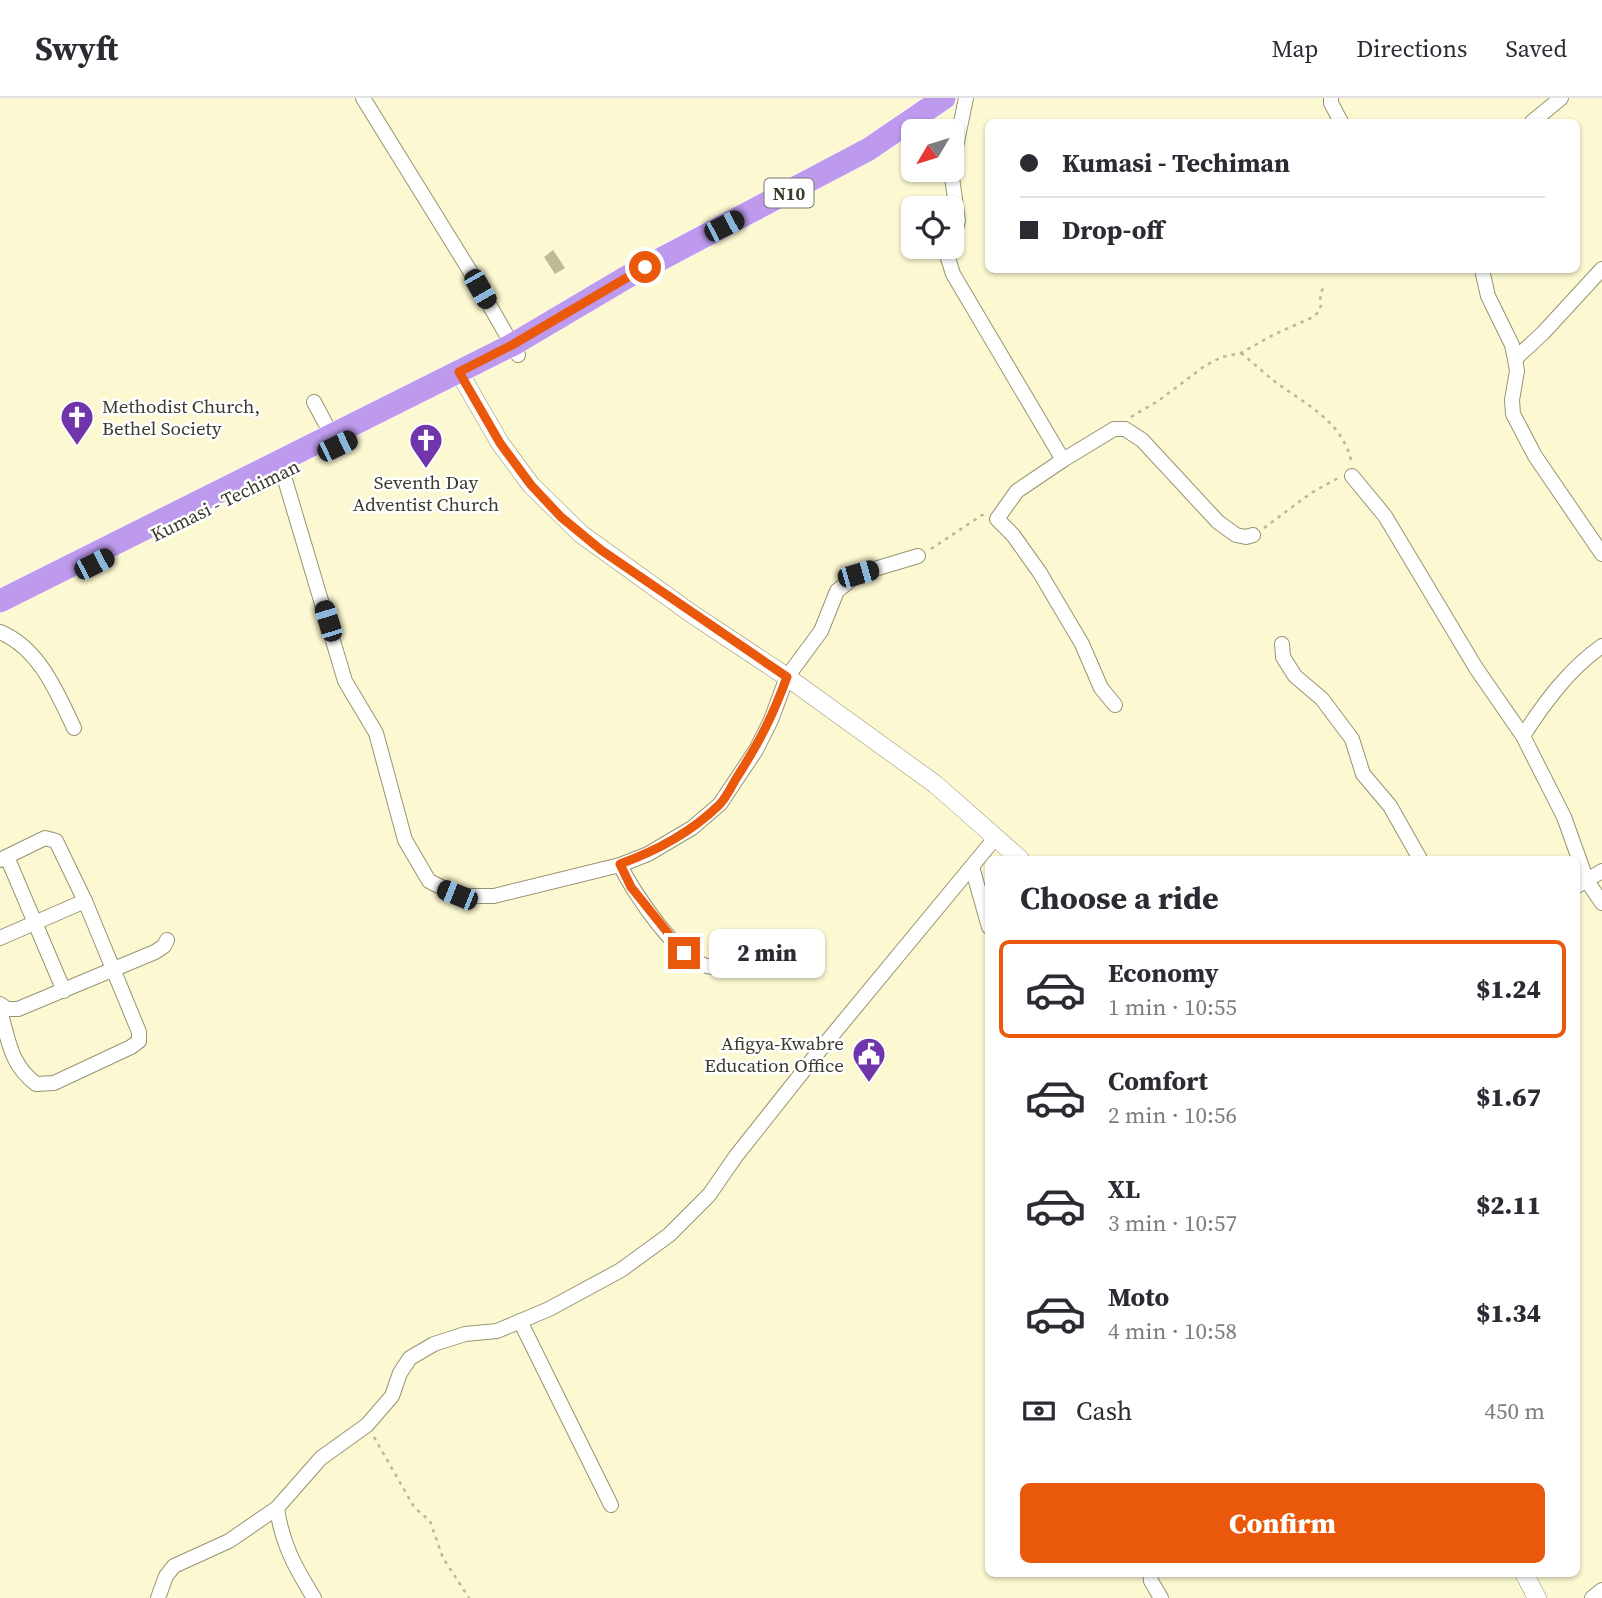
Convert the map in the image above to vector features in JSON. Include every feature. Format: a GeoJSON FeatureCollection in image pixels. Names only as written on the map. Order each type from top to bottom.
{"type":"FeatureCollection","features":[{"type":"Feature","properties":{"kind":"highway","name":"Kumasi - Techiman"},"geometry":{"type":"LineString","coordinates":[[0,601],[334,441],[515,350],[556,333],[627,277],[869,149],[944,98]]}},
{"type":"Feature","properties":{"kind":"highway","name":"Kumasi - Techiman"},"geometry":{"type":"LineString","coordinates":[[0,611],[283,473],[334,441]]}},
{"type":"Feature","properties":{"kind":"street"},"geometry":{"type":"LineString","coordinates":[[363,98],[470,271],[515,350]]}},
{"type":"Feature","properties":{"kind":"street"},"geometry":{"type":"LineString","coordinates":[[962,119],[966,98]]}},
{"type":"Feature","properties":{"kind":"street"},"geometry":{"type":"LineString","coordinates":[[1331,98],[1339,119]]}},
{"type":"Feature","properties":{"kind":"street"},"geometry":{"type":"LineString","coordinates":[[1536,119],[1562,98]]}},
{"type":"Feature","properties":{"kind":"street"},"geometry":{"type":"LineString","coordinates":[[948,259],[953,274],[1063,460]]}},
{"type":"Feature","properties":{"kind":"street"},"geometry":{"type":"LineString","coordinates":[[1515,359],[1602,269]]}},
{"type":"Feature","properties":{"kind":"street"},"geometry":{"type":"LineString","coordinates":[[1483,273],[1488,296],[1512,345],[1517,372],[1513,414],[1519,429],[1572,514],[1602,554]]}},
{"type":"Feature","properties":{"kind":"street"},"geometry":{"type":"LineString","coordinates":[[462,377],[500,443],[531,485],[561,517],[601,550],[787,677],[935,784],[1017,856]]}},
{"type":"Feature","properties":{"kind":"street"},"geometry":{"type":"LineString","coordinates":[[314,402],[334,441]]}},
{"type":"Feature","properties":{"kind":"street"},"geometry":{"type":"LineString","coordinates":[[1115,705],[1101,688],[1082,644],[1040,573],[1013,535],[997,519],[1007,502],[1017,491],[1063,460],[1114,429],[1125,429],[1142,440],[1218,522],[1236,535],[1253,535]]}},
{"type":"Feature","properties":{"kind":"street"},"geometry":{"type":"LineString","coordinates":[[283,473],[345,681],[376,733],[405,840],[429,881],[457,895],[494,896],[620,864],[648,854],[692,828],[720,804],[755,750],[771,720],[787,677],[821,631],[837,591],[858,574],[918,556]]}},
{"type":"Feature","properties":{"kind":"street"},"geometry":{"type":"LineString","coordinates":[[1352,475],[1385,516],[1476,668],[1522,736],[1564,817],[1574,856]]}},
{"type":"Feature","properties":{"kind":"street"},"geometry":{"type":"LineString","coordinates":[[0,632],[13,637],[35,658],[53,684],[75,728]]}},
{"type":"Feature","properties":{"kind":"street"},"geometry":{"type":"LineString","coordinates":[[1282,644],[1283,657],[1295,676],[1322,699],[1352,739],[1363,774],[1390,806],[1418,856]]}},
{"type":"Feature","properties":{"kind":"street"},"geometry":{"type":"LineString","coordinates":[[1522,736],[1571,672],[1602,646]]}},
{"type":"Feature","properties":{"kind":"street"},"geometry":{"type":"LineString","coordinates":[[158,1598],[166,1576],[174,1566],[229,1541],[277,1508],[321,1458],[367,1425],[392,1396],[400,1373],[410,1358],[434,1344],[465,1334],[497,1331],[549,1309],[621,1270],[669,1235],[709,1195],[736,1156],[820,1050],[996,837]]}},
{"type":"Feature","properties":{"kind":"street"},"geometry":{"type":"LineString","coordinates":[[0,1011],[14,1062],[26,1077],[36,1084],[54,1083],[139,1041],[139,1031],[85,901],[56,841],[45,838],[4,858],[64,990]]}},
{"type":"Feature","properties":{"kind":"street"},"geometry":{"type":"LineString","coordinates":[[620,864],[631,887],[684,953],[699,964],[711,967],[719,967],[741,955]]}},
{"type":"Feature","properties":{"kind":"street"},"geometry":{"type":"LineString","coordinates":[[972,867],[985,913]]}},
{"type":"Feature","properties":{"kind":"street"},"geometry":{"type":"LineString","coordinates":[[1602,871],[1582,884],[1602,903]]}},
{"type":"Feature","properties":{"kind":"street"},"geometry":{"type":"LineString","coordinates":[[0,938],[85,901]]}},
{"type":"Feature","properties":{"kind":"street"},"geometry":{"type":"LineString","coordinates":[[0,1004],[7,1009],[18,1009],[155,952],[164,946],[167,940]]}},
{"type":"Feature","properties":{"kind":"street"},"geometry":{"type":"LineString","coordinates":[[520,1321],[611,1505]]}},
{"type":"Feature","properties":{"kind":"street"},"geometry":{"type":"LineString","coordinates":[[277,1508],[281,1535],[298,1572],[314,1598]]}},
{"type":"Feature","properties":{"kind":"street"},"geometry":{"type":"LineString","coordinates":[[1150,1577],[1161,1598]]}},
{"type":"Feature","properties":{"kind":"street"},"geometry":{"type":"LineString","coordinates":[[1526,1577],[1537,1598]]}},
{"type":"Feature","properties":{"kind":"street"},"geometry":{"type":"LineString","coordinates":[[1592,1598],[1602,1590]]}},
{"type":"Feature","properties":{"kind":"path"},"geometry":{"type":"LineString","coordinates":[[1114,429],[1158,401],[1206,365],[1222,356],[1241,353],[1319,312],[1320,294],[1325,285]]}},
{"type":"Feature","properties":{"kind":"path"},"geometry":{"type":"LineString","coordinates":[[1241,353],[1330,421],[1348,448],[1353,467],[1352,475],[1336,478],[1319,488],[1253,535]]}},
{"type":"Feature","properties":{"kind":"path"},"geometry":{"type":"LineString","coordinates":[[918,556],[982,515],[997,519]]}},
{"type":"Feature","properties":{"kind":"path"},"geometry":{"type":"LineString","coordinates":[[367,1425],[414,1507],[430,1521],[443,1558],[469,1598]]}},
{"type":"Feature","properties":{"kind":"building"},"geometry":{"type":"Polygon","coordinates":[[[553,250],[565,268],[555,274],[544,257],[553,250]]]}},
{"type":"Feature","properties":{"kind":"place","name":"Methodist Church, Bethel Society"},"geometry":{"type":"Point","coordinates":[77,447]}},
{"type":"Feature","properties":{"kind":"place","name":"Seventh Day Adventist Church"},"geometry":{"type":"Point","coordinates":[426,470]}},
{"type":"Feature","properties":{"kind":"place","name":"Afigya-Kwabre Education Office"},"geometry":{"type":"Point","coordinates":[869,1084]}},
{"type":"Feature","properties":{"kind":"route"},"geometry":{"type":"LineString","coordinates":[[645,267],[512,345],[459,372],[500,443],[531,485],[561,517],[601,550],[787,677],[771,720],[720,804],[692,828],[665,845],[620,864],[631,887],[684,953]]}}]}
